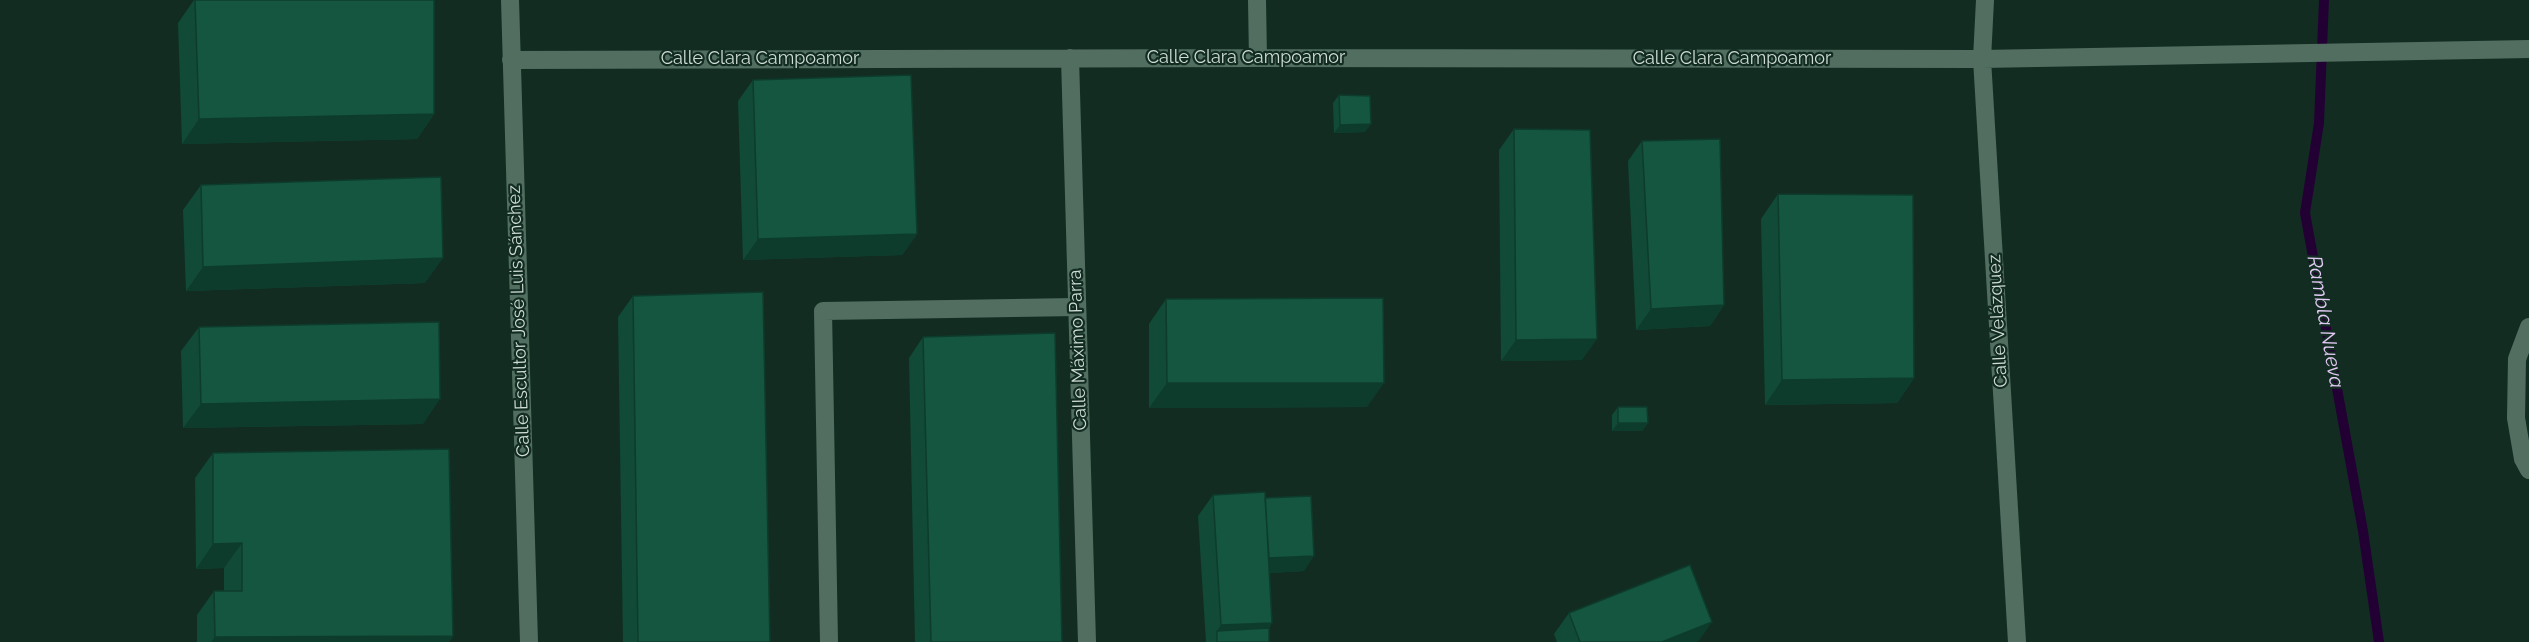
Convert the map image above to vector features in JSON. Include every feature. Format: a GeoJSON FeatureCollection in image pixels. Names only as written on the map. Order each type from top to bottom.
{"type":"FeatureCollection","features":[{"type":"Feature","properties":{"kind":"street","name":"Calle Escultor José Luis Sánchez"},"geometry":{"type":"LineString","coordinates":[[510,0],[528,642]]}},
{"type":"Feature","properties":{"kind":"street"},"geometry":{"type":"LineString","coordinates":[[1257,0],[1258,58]]}},
{"type":"Feature","properties":{"kind":"street","name":"Calle Velázquez"},"geometry":{"type":"LineString","coordinates":[[1985,0],[1982,59],[2017,642]]}},
{"type":"Feature","properties":{"kind":"street","name":"Calle Clara Campoamor"},"geometry":{"type":"LineString","coordinates":[[511,60],[1982,59],[2529,49]]}},
{"type":"Feature","properties":{"kind":"street","name":"Calle Máximo Parra"},"geometry":{"type":"LineString","coordinates":[[1070,58],[1087,642]]}},
{"type":"Feature","properties":{"kind":"street"},"geometry":{"type":"LineString","coordinates":[[829,642],[823,311],[1077,307]]}},
{"type":"Feature","properties":{"kind":"street"},"geometry":{"type":"LineString","coordinates":[[2529,327],[2517,360],[2516,418],[2523,459],[2529,470]]}},
{"type":"Feature","properties":{"kind":"building"},"geometry":{"type":"Polygon","coordinates":[[[195,0],[434,0],[434,114],[199,119],[195,0]]]}},
{"type":"Feature","properties":{"kind":"building"},"geometry":{"type":"Polygon","coordinates":[[[911,75],[917,234],[758,239],[753,80],[911,75]]]}},
{"type":"Feature","properties":{"kind":"building"},"geometry":{"type":"Polygon","coordinates":[[[1339,95],[1370,96],[1371,124],[1340,125],[1339,95]]]}},
{"type":"Feature","properties":{"kind":"building"},"geometry":{"type":"Polygon","coordinates":[[[1514,129],[1590,130],[1597,339],[1516,340],[1514,129]]]}},
{"type":"Feature","properties":{"kind":"building"},"geometry":{"type":"Polygon","coordinates":[[[1720,139],[1724,305],[1651,309],[1642,141],[1720,139]]]}},
{"type":"Feature","properties":{"kind":"building"},"geometry":{"type":"Polygon","coordinates":[[[441,177],[443,258],[203,267],[201,185],[441,177]]]}},
{"type":"Feature","properties":{"kind":"building"},"geometry":{"type":"Polygon","coordinates":[[[1778,194],[1913,195],[1914,378],[1782,380],[1778,194]]]}},
{"type":"Feature","properties":{"kind":"building"},"geometry":{"type":"Polygon","coordinates":[[[763,292],[770,642],[638,642],[633,296],[763,292]]]}},
{"type":"Feature","properties":{"kind":"building"},"geometry":{"type":"Polygon","coordinates":[[[1383,298],[1384,383],[1167,383],[1166,299],[1383,298]]]}},
{"type":"Feature","properties":{"kind":"building"},"geometry":{"type":"Polygon","coordinates":[[[439,322],[440,399],[201,404],[199,327],[439,322]]]}},
{"type":"Feature","properties":{"kind":"building"},"geometry":{"type":"Polygon","coordinates":[[[1055,333],[1062,642],[931,642],[923,337],[1055,333]]]}},
{"type":"Feature","properties":{"kind":"building"},"geometry":{"type":"Polygon","coordinates":[[[1618,407],[1647,407],[1648,423],[1618,423],[1618,407]]]}},
{"type":"Feature","properties":{"kind":"building"},"geometry":{"type":"Polygon","coordinates":[[[449,449],[453,636],[215,637],[214,591],[242,591],[242,543],[213,544],[213,453],[449,449]]]}},
{"type":"Feature","properties":{"kind":"building"},"geometry":{"type":"Polygon","coordinates":[[[1265,492],[1272,623],[1221,625],[1213,495],[1265,492]]]}},
{"type":"Feature","properties":{"kind":"building"},"geometry":{"type":"Polygon","coordinates":[[[1311,496],[1314,556],[1269,558],[1265,498],[1311,496]]]}},
{"type":"Feature","properties":{"kind":"building"},"geometry":{"type":"Polygon","coordinates":[[[1690,565],[1712,622],[1662,642],[1580,642],[1569,613],[1690,565]]]}},
{"type":"Feature","properties":{"kind":"building"},"geometry":{"type":"Polygon","coordinates":[[[1269,628],[1269,642],[1217,642],[1217,631],[1269,628]]]}},
{"type":"Feature","properties":{"kind":"waterway","name":"Rambla Nueva"},"geometry":{"type":"LineString","coordinates":[[2324,0],[2319,123],[2305,213],[2363,531],[2379,642]]}}]}
